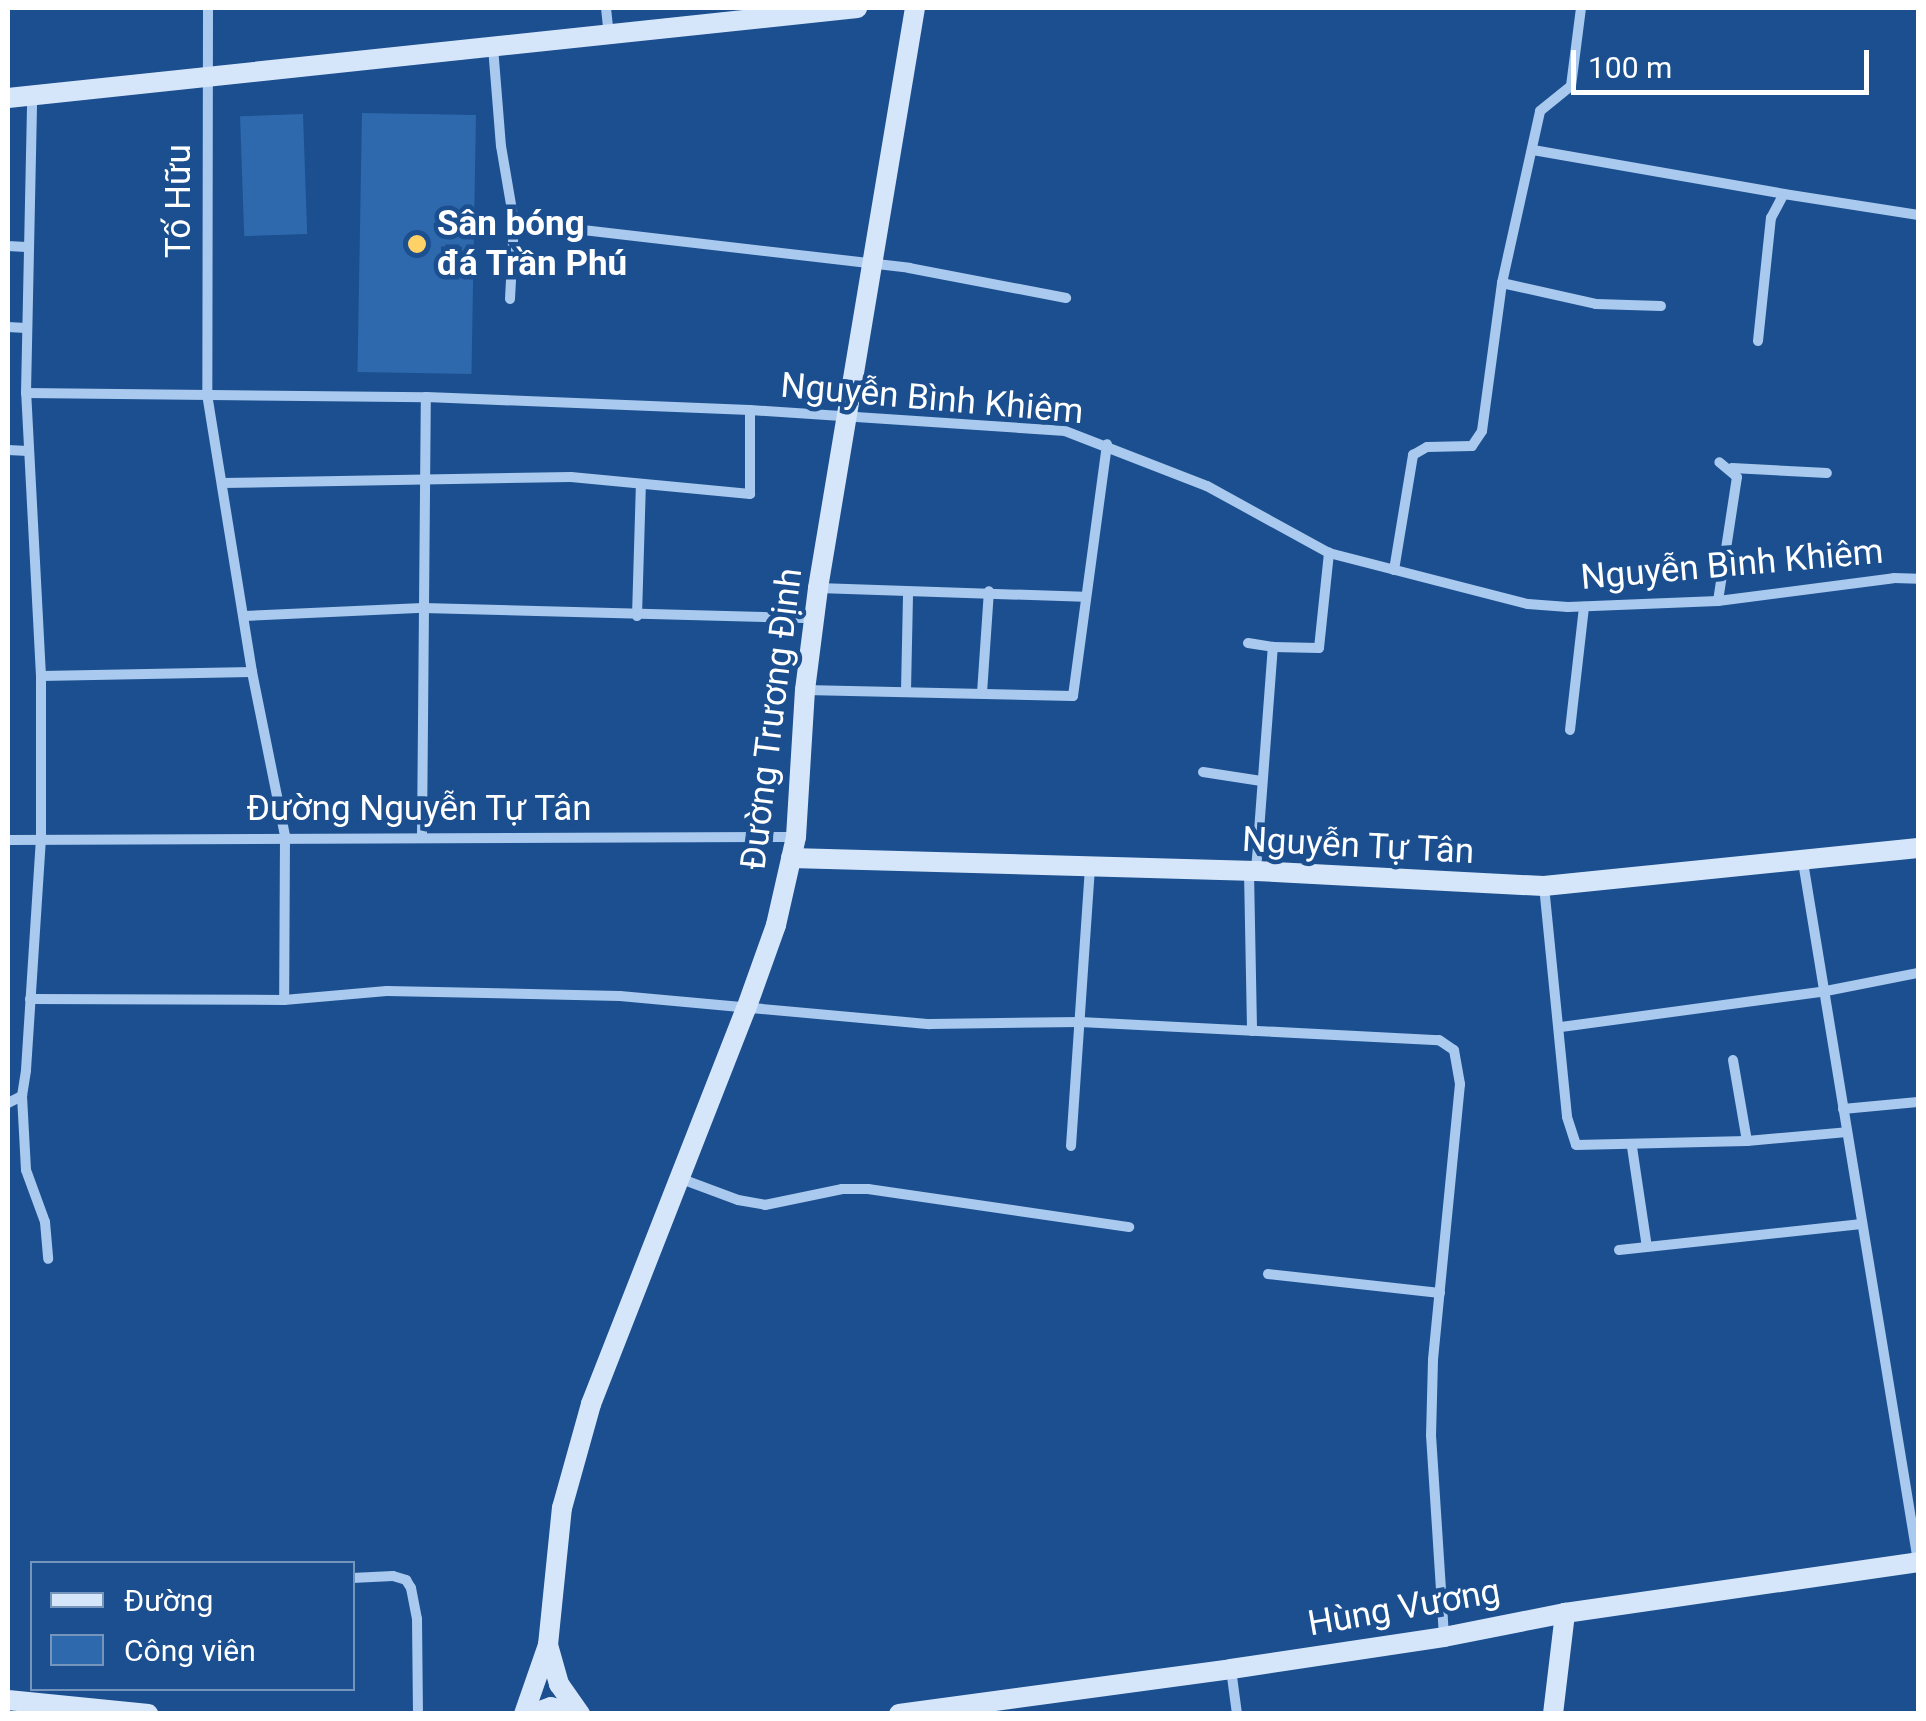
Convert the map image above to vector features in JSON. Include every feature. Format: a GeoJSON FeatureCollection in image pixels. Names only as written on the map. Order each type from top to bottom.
{"type":"FeatureCollection","features":[{"type":"Feature","properties":{"kind":"street","name":"Tố Hữu"},"geometry":{"type":"LineString","coordinates":[[208,8],[206,394],[252,672],[285,836],[284,1000]]}},
{"type":"Feature","properties":{"kind":"street"},"geometry":{"type":"LineString","coordinates":[[606,8],[609,36]]}},
{"type":"Feature","properties":{"kind":"street"},"geometry":{"type":"LineString","coordinates":[[8,98],[857,8]]}},
{"type":"Feature","properties":{"kind":"street","name":"Đường Trương Định"},"geometry":{"type":"LineString","coordinates":[[528,1714],[548,1646],[562,1508],[590,1404],[746,1009],[776,925],[794,847],[805,690],[818,588],[915,8]]}},
{"type":"Feature","properties":{"kind":"street"},"geometry":{"type":"LineString","coordinates":[[1394,570],[1414,455],[1427,446],[1472,446],[1482,431],[1502,283],[1540,111],[1571,86],[1581,8]]}},
{"type":"Feature","properties":{"kind":"street"},"geometry":{"type":"LineString","coordinates":[[493,46],[501,146],[514,222],[510,299]]}},
{"type":"Feature","properties":{"kind":"street"},"geometry":{"type":"LineString","coordinates":[[32,98],[26,393],[42,676],[42,838],[22,1096],[26,1170],[45,1222],[48,1259]]}},
{"type":"Feature","properties":{"kind":"street"},"geometry":{"type":"LineString","coordinates":[[1533,150],[1918,215]]}},
{"type":"Feature","properties":{"kind":"street"},"geometry":{"type":"LineString","coordinates":[[1758,342],[1771,218],[1784,194]]}},
{"type":"Feature","properties":{"kind":"street"},"geometry":{"type":"LineString","coordinates":[[514,222],[870,263],[1066,298]]}},
{"type":"Feature","properties":{"kind":"street"},"geometry":{"type":"LineString","coordinates":[[8,246],[26,247]]}},
{"type":"Feature","properties":{"kind":"street"},"geometry":{"type":"LineString","coordinates":[[1502,283],[1596,304],[1660,306]]}},
{"type":"Feature","properties":{"kind":"street"},"geometry":{"type":"LineString","coordinates":[[8,327],[26,328]]}},
{"type":"Feature","properties":{"kind":"street","name":"Nguyễn Bình Khiêm"},"geometry":{"type":"LineString","coordinates":[[26,393],[426,397],[750,410],[1065,431],[1208,486],[1329,553],[1528,604],[1584,607],[1718,600],[1894,578],[1918,579]]}},
{"type":"Feature","properties":{"kind":"street"},"geometry":{"type":"LineString","coordinates":[[422,836],[426,397]]}},
{"type":"Feature","properties":{"kind":"street"},"geometry":{"type":"LineString","coordinates":[[222,483],[572,478],[750,494],[750,410]]}},
{"type":"Feature","properties":{"kind":"street"},"geometry":{"type":"LineString","coordinates":[[805,690],[1073,696],[1107,444]]}},
{"type":"Feature","properties":{"kind":"street"},"geometry":{"type":"LineString","coordinates":[[8,450],[28,451]]}},
{"type":"Feature","properties":{"kind":"street"},"geometry":{"type":"LineString","coordinates":[[1720,462],[1732,468],[1827,472]]}},
{"type":"Feature","properties":{"kind":"street"},"geometry":{"type":"LineString","coordinates":[[1718,600],[1736,490],[1732,468]]}},
{"type":"Feature","properties":{"kind":"street"},"geometry":{"type":"LineString","coordinates":[[637,616],[641,485]]}},
{"type":"Feature","properties":{"kind":"street"},"geometry":{"type":"LineString","coordinates":[[1248,643],[1319,648],[1329,553]]}},
{"type":"Feature","properties":{"kind":"street"},"geometry":{"type":"LineString","coordinates":[[818,588],[1084,597]]}},
{"type":"Feature","properties":{"kind":"street"},"geometry":{"type":"LineString","coordinates":[[982,693],[989,591]]}},
{"type":"Feature","properties":{"kind":"street"},"geometry":{"type":"LineString","coordinates":[[906,691],[908,593]]}},
{"type":"Feature","properties":{"kind":"street"},"geometry":{"type":"LineString","coordinates":[[1570,730],[1584,607]]}},
{"type":"Feature","properties":{"kind":"street"},"geometry":{"type":"LineString","coordinates":[[244,616],[423,608],[814,618]]}},
{"type":"Feature","properties":{"kind":"street"},"geometry":{"type":"LineString","coordinates":[[1252,1031],[1252,872],[1273,647]]}},
{"type":"Feature","properties":{"kind":"street"},"geometry":{"type":"LineString","coordinates":[[42,676],[252,672]]}},
{"type":"Feature","properties":{"kind":"street"},"geometry":{"type":"LineString","coordinates":[[1203,772],[1261,781]]}},
{"type":"Feature","properties":{"kind":"street","name":"Đường Nguyễn Tự Tân"},"geometry":{"type":"LineString","coordinates":[[8,840],[422,836],[794,847]]}},
{"type":"Feature","properties":{"kind":"street","name":"Nguyễn Tự Tân"},"geometry":{"type":"LineString","coordinates":[[794,847],[1544,886],[1918,848]]}},
{"type":"Feature","properties":{"kind":"street"},"geometry":{"type":"LineString","coordinates":[[1803,862],[1918,1562]]}},
{"type":"Feature","properties":{"kind":"street"},"geometry":{"type":"LineString","coordinates":[[1071,1146],[1090,865]]}},
{"type":"Feature","properties":{"kind":"street"},"geometry":{"type":"LineString","coordinates":[[1544,886],[1572,1142],[1584,1149],[1847,1132]]}},
{"type":"Feature","properties":{"kind":"street"},"geometry":{"type":"LineString","coordinates":[[1561,1027],[1826,991],[1918,974]]}},
{"type":"Feature","properties":{"kind":"street"},"geometry":{"type":"LineString","coordinates":[[30,998],[284,1000],[387,991],[496,992],[620,996],[930,1024],[1080,1022],[1439,1040],[1454,1050],[1460,1084],[1431,1436],[1444,1637]]}},
{"type":"Feature","properties":{"kind":"street"},"geometry":{"type":"LineString","coordinates":[[1733,1060],[1747,1141]]}},
{"type":"Feature","properties":{"kind":"street"},"geometry":{"type":"LineString","coordinates":[[8,1102],[22,1096]]}},
{"type":"Feature","properties":{"kind":"street"},"geometry":{"type":"LineString","coordinates":[[1843,1108],[1918,1102]]}},
{"type":"Feature","properties":{"kind":"street"},"geometry":{"type":"LineString","coordinates":[[1632,1147],[1647,1248]]}},
{"type":"Feature","properties":{"kind":"street"},"geometry":{"type":"LineString","coordinates":[[678,1177],[738,1200],[765,1205],[842,1189],[868,1189],[1129,1227]]}},
{"type":"Feature","properties":{"kind":"street"},"geometry":{"type":"LineString","coordinates":[[1619,1250],[1862,1224]]}},
{"type":"Feature","properties":{"kind":"street"},"geometry":{"type":"LineString","coordinates":[[1268,1274],[1440,1293]]}},
{"type":"Feature","properties":{"kind":"street","name":"Hùng Vương"},"geometry":{"type":"LineString","coordinates":[[899,1714],[1232,1669],[1444,1637],[1565,1613],[1918,1562]]}},
{"type":"Feature","properties":{"kind":"street"},"geometry":{"type":"LineString","coordinates":[[355,1578],[392,1576],[406,1580],[410,1588],[417,1619],[418,1714]]}},
{"type":"Feature","properties":{"kind":"street"},"geometry":{"type":"LineString","coordinates":[[1553,1714],[1565,1613]]}},
{"type":"Feature","properties":{"kind":"street","name":"Đường Trương Định"},"geometry":{"type":"LineString","coordinates":[[548,1646],[558,1684],[578,1714]]}},
{"type":"Feature","properties":{"kind":"street"},"geometry":{"type":"LineString","coordinates":[[1232,1669],[1237,1714]]}},
{"type":"Feature","properties":{"kind":"street"},"geometry":{"type":"LineString","coordinates":[[8,1700],[148,1714]]}},
{"type":"Feature","properties":{"kind":"street"},"geometry":{"type":"LineString","coordinates":[[528,1714],[551,1707],[578,1714]]}},
{"type":"Feature","properties":{"kind":"green space","name":"Sân bóng đá Trần Phú"},"geometry":{"type":"Polygon","coordinates":[[[362,113],[476,115],[471,374],[357,372],[362,113]]]}},
{"type":"Feature","properties":{"kind":"green space"},"geometry":{"type":"Polygon","coordinates":[[[303,114],[307,234],[244,236],[240,116],[303,114]]]}},
{"type":"Feature","properties":{"kind":"place","name":"Sân bóng đá Trần Phú"},"geometry":{"type":"Point","coordinates":[417,244]}}]}
